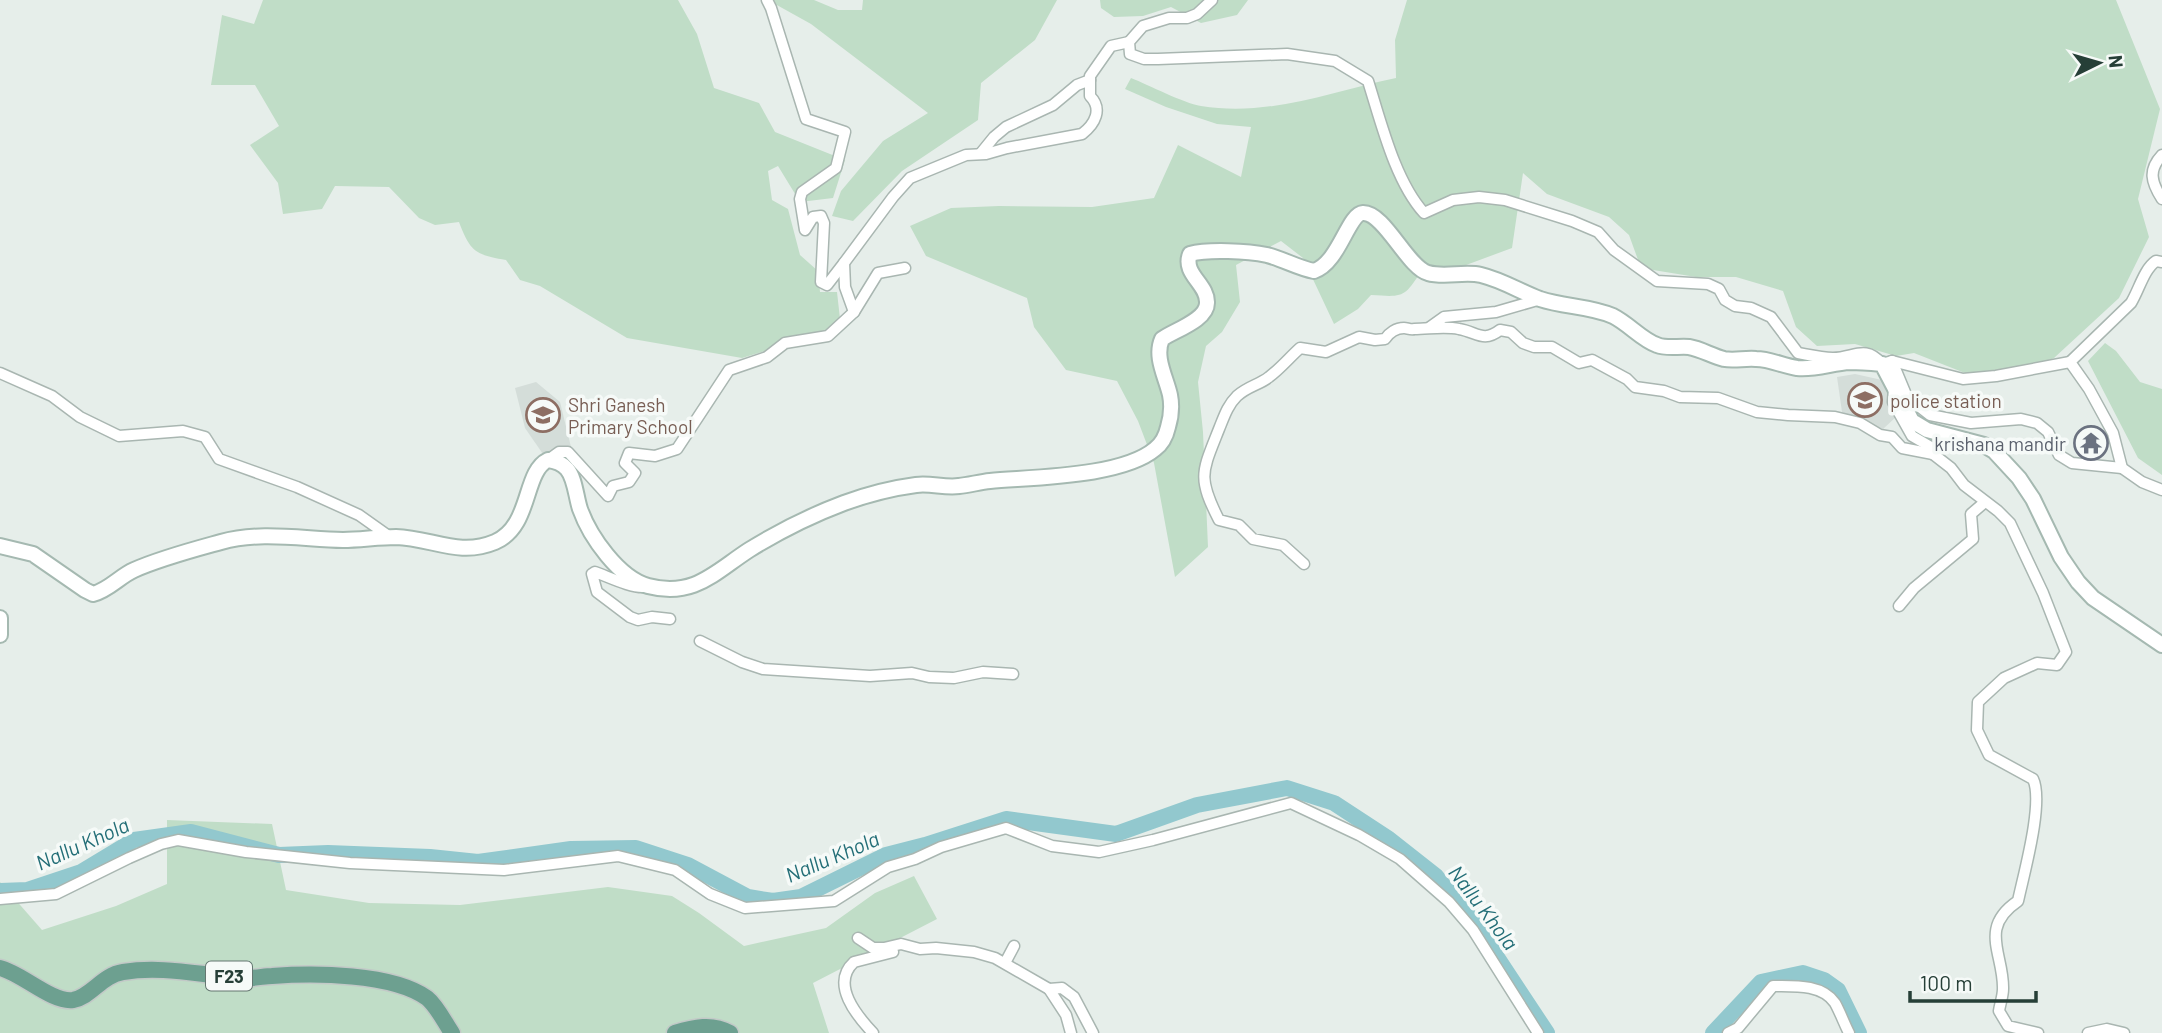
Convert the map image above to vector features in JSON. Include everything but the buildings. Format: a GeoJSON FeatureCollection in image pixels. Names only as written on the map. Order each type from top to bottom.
{"type":"FeatureCollection","features":[{"type":"Feature","properties":{"kind":"main road"},"geometry":{"type":"LineString","coordinates":[[0,546],[33,554],[93,594],[111,586],[131,571],[238,538],[304,537],[356,540],[391,537],[416,539],[461,549],[481,547],[499,540],[514,527],[538,468],[548,460],[560,463],[568,469],[589,528],[622,572],[635,582],[652,587],[694,585],[784,531],[844,503],[871,495],[919,485],[957,486],[1075,474],[1128,463],[1146,456],[1164,440],[1171,410],[1171,398],[1159,354],[1161,339],[1202,317],[1207,310],[1205,292],[1194,277],[1188,258],[1194,253],[1257,254],[1314,271],[1328,263],[1356,216],[1363,213],[1371,215],[1381,224],[1426,273],[1466,272],[1482,275],[1541,299],[1596,310],[1636,330],[1647,341],[1659,346],[1690,347],[1725,359],[1765,360],[1798,368],[1849,362],[1887,363],[1894,388],[1912,421],[1927,430],[1984,445],[1994,451],[2019,478],[2033,499],[2061,557],[2078,582],[2093,598],[2162,645]]}},
{"type":"Feature","properties":{"kind":"main road"},"geometry":{"type":"LineString","coordinates":[[0,618],[0,635]]}},
{"type":"Feature","properties":{"kind":"main road","name":"F23"},"geometry":{"type":"LineString","coordinates":[[0,968],[58,997],[72,1000],[85,994],[108,976],[157,969],[253,978],[331,974],[390,981],[429,999],[452,1033]]}},
{"type":"Feature","properties":{"kind":"main road"},"geometry":{"type":"LineString","coordinates":[[675,1033],[701,1026],[720,1027],[730,1033]]}},
{"type":"Feature","properties":{"kind":"street"},"geometry":{"type":"LineString","coordinates":[[766,0],[771,8],[806,118],[845,132],[836,168],[802,192],[800,199],[805,230],[813,217],[821,216],[824,223],[821,282],[827,285],[910,178],[958,157],[986,154],[1082,134],[1091,127],[1097,115],[1095,101],[1090,96],[1090,76],[1111,46],[1129,42],[1143,26],[1196,14],[1212,0]]}},
{"type":"Feature","properties":{"kind":"street"},"geometry":{"type":"LineString","coordinates":[[1129,42],[1130,54],[1144,58],[1220,58],[1287,54],[1335,61],[1368,81],[1387,140],[1411,198],[1424,213],[1453,200],[1479,197],[1505,200],[1573,221],[1598,232],[1614,250],[1657,281],[1708,284],[1719,289],[1725,300],[1735,306],[1751,308],[1771,317],[1798,353],[1835,358],[1860,353],[1875,355],[1887,363],[1963,379],[1996,376],[2070,362],[2131,303],[2150,265],[2156,261],[2162,262]]}},
{"type":"Feature","properties":{"kind":"street"},"geometry":{"type":"LineString","coordinates":[[981,153],[1006,127],[1053,105],[1077,85],[1090,80]]}},
{"type":"Feature","properties":{"kind":"street"},"geometry":{"type":"LineString","coordinates":[[2162,155],[2150,174],[2162,199]]}},
{"type":"Feature","properties":{"kind":"street"},"geometry":{"type":"LineString","coordinates":[[844,263],[845,287],[854,312]]}},
{"type":"Feature","properties":{"kind":"street"},"geometry":{"type":"LineString","coordinates":[[548,460],[559,452],[568,452],[608,496],[613,486],[629,482],[635,473],[625,463],[629,453],[655,456],[677,449],[729,370],[767,356],[785,343],[828,336],[854,312],[878,273],[905,268]]}},
{"type":"Feature","properties":{"kind":"street"},"geometry":{"type":"LineString","coordinates":[[1430,327],[1444,317],[1496,312],[1541,299]]}},
{"type":"Feature","properties":{"kind":"street"},"geometry":{"type":"LineString","coordinates":[[1304,564],[1283,545],[1253,539],[1239,525],[1219,520],[1205,493],[1203,476],[1208,451],[1229,405],[1244,390],[1266,380],[1300,348],[1326,352],[1359,337],[1385,339],[1401,327],[1411,330],[1430,327],[1462,330],[1479,337],[1493,336],[1500,331],[1510,332],[1534,347],[1552,347],[1579,363],[1591,360],[1627,379],[1635,387],[1664,391],[1680,397],[1718,398],[1757,412],[1835,417],[1860,422],[1880,435],[1892,437],[1902,448],[1933,454],[1951,468],[1964,485],[2010,523],[2019,538],[2066,652],[2057,665],[2037,663],[2004,678],[1978,702],[1977,730],[1989,755],[2033,779],[2037,790],[2031,845],[2018,901],[2008,908],[1996,927],[1996,948],[2003,988],[1999,1011],[2008,1026],[2039,1033]]}},
{"type":"Feature","properties":{"kind":"street"},"geometry":{"type":"LineString","coordinates":[[2070,362],[2089,389],[2113,433],[2122,468]]}},
{"type":"Feature","properties":{"kind":"street"},"geometry":{"type":"LineString","coordinates":[[1887,363],[1907,397],[1930,415],[1971,423],[2021,419],[2037,423],[2048,432],[2059,455],[2072,463],[2122,468],[2142,482],[2162,490]]}},
{"type":"Feature","properties":{"kind":"street"},"geometry":{"type":"LineString","coordinates":[[0,373],[52,396],[80,417],[119,436],[183,431],[205,437],[219,459],[296,486],[359,515],[391,537]]}},
{"type":"Feature","properties":{"kind":"street"},"geometry":{"type":"LineString","coordinates":[[1894,388],[1893,402],[1912,436],[1931,447],[1933,454]]}},
{"type":"Feature","properties":{"kind":"street"},"geometry":{"type":"LineString","coordinates":[[1899,606],[1914,588],[1973,539],[1971,514],[1985,502]]}},
{"type":"Feature","properties":{"kind":"street"},"geometry":{"type":"LineString","coordinates":[[652,587],[634,588],[620,580],[595,572],[592,574],[597,592],[630,617],[638,620],[652,617],[670,619]]}},
{"type":"Feature","properties":{"kind":"street"},"geometry":{"type":"LineString","coordinates":[[699,641],[733,658],[763,668],[870,676],[912,673],[954,678],[983,672],[1013,674]]}},
{"type":"Feature","properties":{"kind":"street"},"geometry":{"type":"LineString","coordinates":[[0,899],[56,894],[160,844],[178,840],[246,852],[351,863],[504,870],[618,856],[675,870],[710,894],[745,908],[834,901],[888,867],[941,847],[1006,828],[1052,846],[1099,852],[1291,803],[1389,852],[1449,902],[1473,930],[1538,1033]]}},
{"type":"Feature","properties":{"kind":"street"},"geometry":{"type":"LineString","coordinates":[[858,938],[873,947],[884,948],[901,944],[974,952],[1005,963],[1049,989],[1066,1015],[1071,1033]]}},
{"type":"Feature","properties":{"kind":"street"},"geometry":{"type":"LineString","coordinates":[[1005,963],[1014,946]]}},
{"type":"Feature","properties":{"kind":"street"},"geometry":{"type":"LineString","coordinates":[[873,1033],[849,1004],[845,981],[850,966],[862,960],[914,947]]}},
{"type":"Feature","properties":{"kind":"street"},"geometry":{"type":"LineString","coordinates":[[1728,1033],[1738,1028],[1773,986],[1800,986],[1818,990],[1833,1001],[1849,1033]]}},
{"type":"Feature","properties":{"kind":"street"},"geometry":{"type":"LineString","coordinates":[[1049,989],[1062,988],[1074,997],[1093,1033]]}},
{"type":"Feature","properties":{"kind":"street"},"geometry":{"type":"LineString","coordinates":[[2088,1033],[2107,1028],[2124,1033]]}},
{"type":"Feature","properties":{"kind":"shaded area","name":"police station"},"geometry":{"type":"Polygon","coordinates":[[[1855,374],[1882,380],[1897,416],[1883,429],[1842,412],[1837,377],[1855,374]]]}},
{"type":"Feature","properties":{"kind":"shaded area","name":"Shri Ganesh Primary School"},"geometry":{"type":"Polygon","coordinates":[[[536,382],[560,402],[571,447],[545,457],[525,428],[515,388],[536,382]]]}},
{"type":"Feature","properties":{"kind":"green space"},"geometry":{"type":"Polygon","coordinates":[[[263,0],[678,0],[697,34],[714,88],[759,103],[775,132],[845,160],[833,198],[800,202],[778,166],[768,171],[772,200],[788,209],[800,255],[818,271],[820,292],[837,292],[841,328],[742,358],[627,338],[540,286],[520,280],[506,260],[475,250],[459,222],[435,225],[419,218],[389,187],[335,186],[322,209],[283,214],[278,183],[250,145],[279,126],[255,85],[211,85],[222,15],[254,24],[263,0]]]}},
{"type":"Feature","properties":{"kind":"green space"},"geometry":{"type":"Polygon","coordinates":[[[772,0],[814,0],[838,10],[862,10],[863,0],[1057,0],[1035,40],[981,83],[978,120],[902,171],[853,221],[832,216],[841,191],[883,141],[928,113],[811,24],[772,0]]]}},
{"type":"Feature","properties":{"kind":"green space"},"geometry":{"type":"Polygon","coordinates":[[[1100,0],[1248,0],[1237,15],[1201,23],[1171,7],[1143,16],[1114,17],[1101,8],[1100,0]]]}},
{"type":"Feature","properties":{"kind":"green space"},"geometry":{"type":"Polygon","coordinates":[[[1407,0],[2116,0],[2160,109],[2138,199],[2149,237],[2119,298],[2054,358],[2029,368],[1970,375],[1914,353],[1896,356],[1855,344],[1817,346],[1796,327],[1783,291],[1736,277],[1696,277],[1641,268],[1629,235],[1609,217],[1547,194],[1523,173],[1512,248],[1458,268],[1422,270],[1407,291],[1390,296],[1371,295],[1358,309],[1334,324],[1303,258],[1281,241],[1236,265],[1240,302],[1222,332],[1206,346],[1198,382],[1208,547],[1175,577],[1154,463],[1138,421],[1117,381],[1066,370],[1034,327],[1027,298],[926,256],[910,226],[951,208],[1092,207],[1154,198],[1178,145],[1241,177],[1251,127],[1217,124],[1166,107],[1125,89],[1131,78],[1194,104],[1226,109],[1275,106],[1396,78],[1395,40],[1407,0]]]}},
{"type":"Feature","properties":{"kind":"green space"},"geometry":{"type":"Polygon","coordinates":[[[2105,343],[2116,351],[2140,382],[2162,389],[2162,475],[2138,458],[2088,361],[2105,343]]]}},
{"type":"Feature","properties":{"kind":"green space"},"geometry":{"type":"Polygon","coordinates":[[[167,820],[272,824],[286,890],[369,903],[460,905],[608,887],[672,896],[744,946],[826,928],[875,893],[914,876],[937,919],[813,983],[829,1033],[0,1033],[0,882],[42,930],[116,906],[167,884],[167,820]]]}},
{"type":"Feature","properties":{"kind":"waterway","name":"Nallu Khola"},"geometry":{"type":"LineString","coordinates":[[0,891],[27,890],[81,872],[134,840],[191,832],[279,855],[328,853],[430,857],[478,862],[571,849],[636,848],[688,865],[748,897],[773,901],[801,897],[886,855],[1006,819],[1116,834],[1197,805],[1287,788],[1334,803],[1389,839],[1436,876],[1473,921],[1547,1033]]}},
{"type":"Feature","properties":{"kind":"waterway","name":"Nallu Khola"},"geometry":{"type":"LineString","coordinates":[[1713,1033],[1761,982],[1803,973],[1824,980],[1838,990],[1859,1033]]}},
{"type":"Feature","properties":{"kind":"place","name":"police station"},"geometry":{"type":"Point","coordinates":[1865,400]}},
{"type":"Feature","properties":{"kind":"place","name":"Shri Ganesh Primary School"},"geometry":{"type":"Point","coordinates":[543,415]}},
{"type":"Feature","properties":{"kind":"place","name":"krishana mandir"},"geometry":{"type":"Point","coordinates":[2091,443]}}]}
